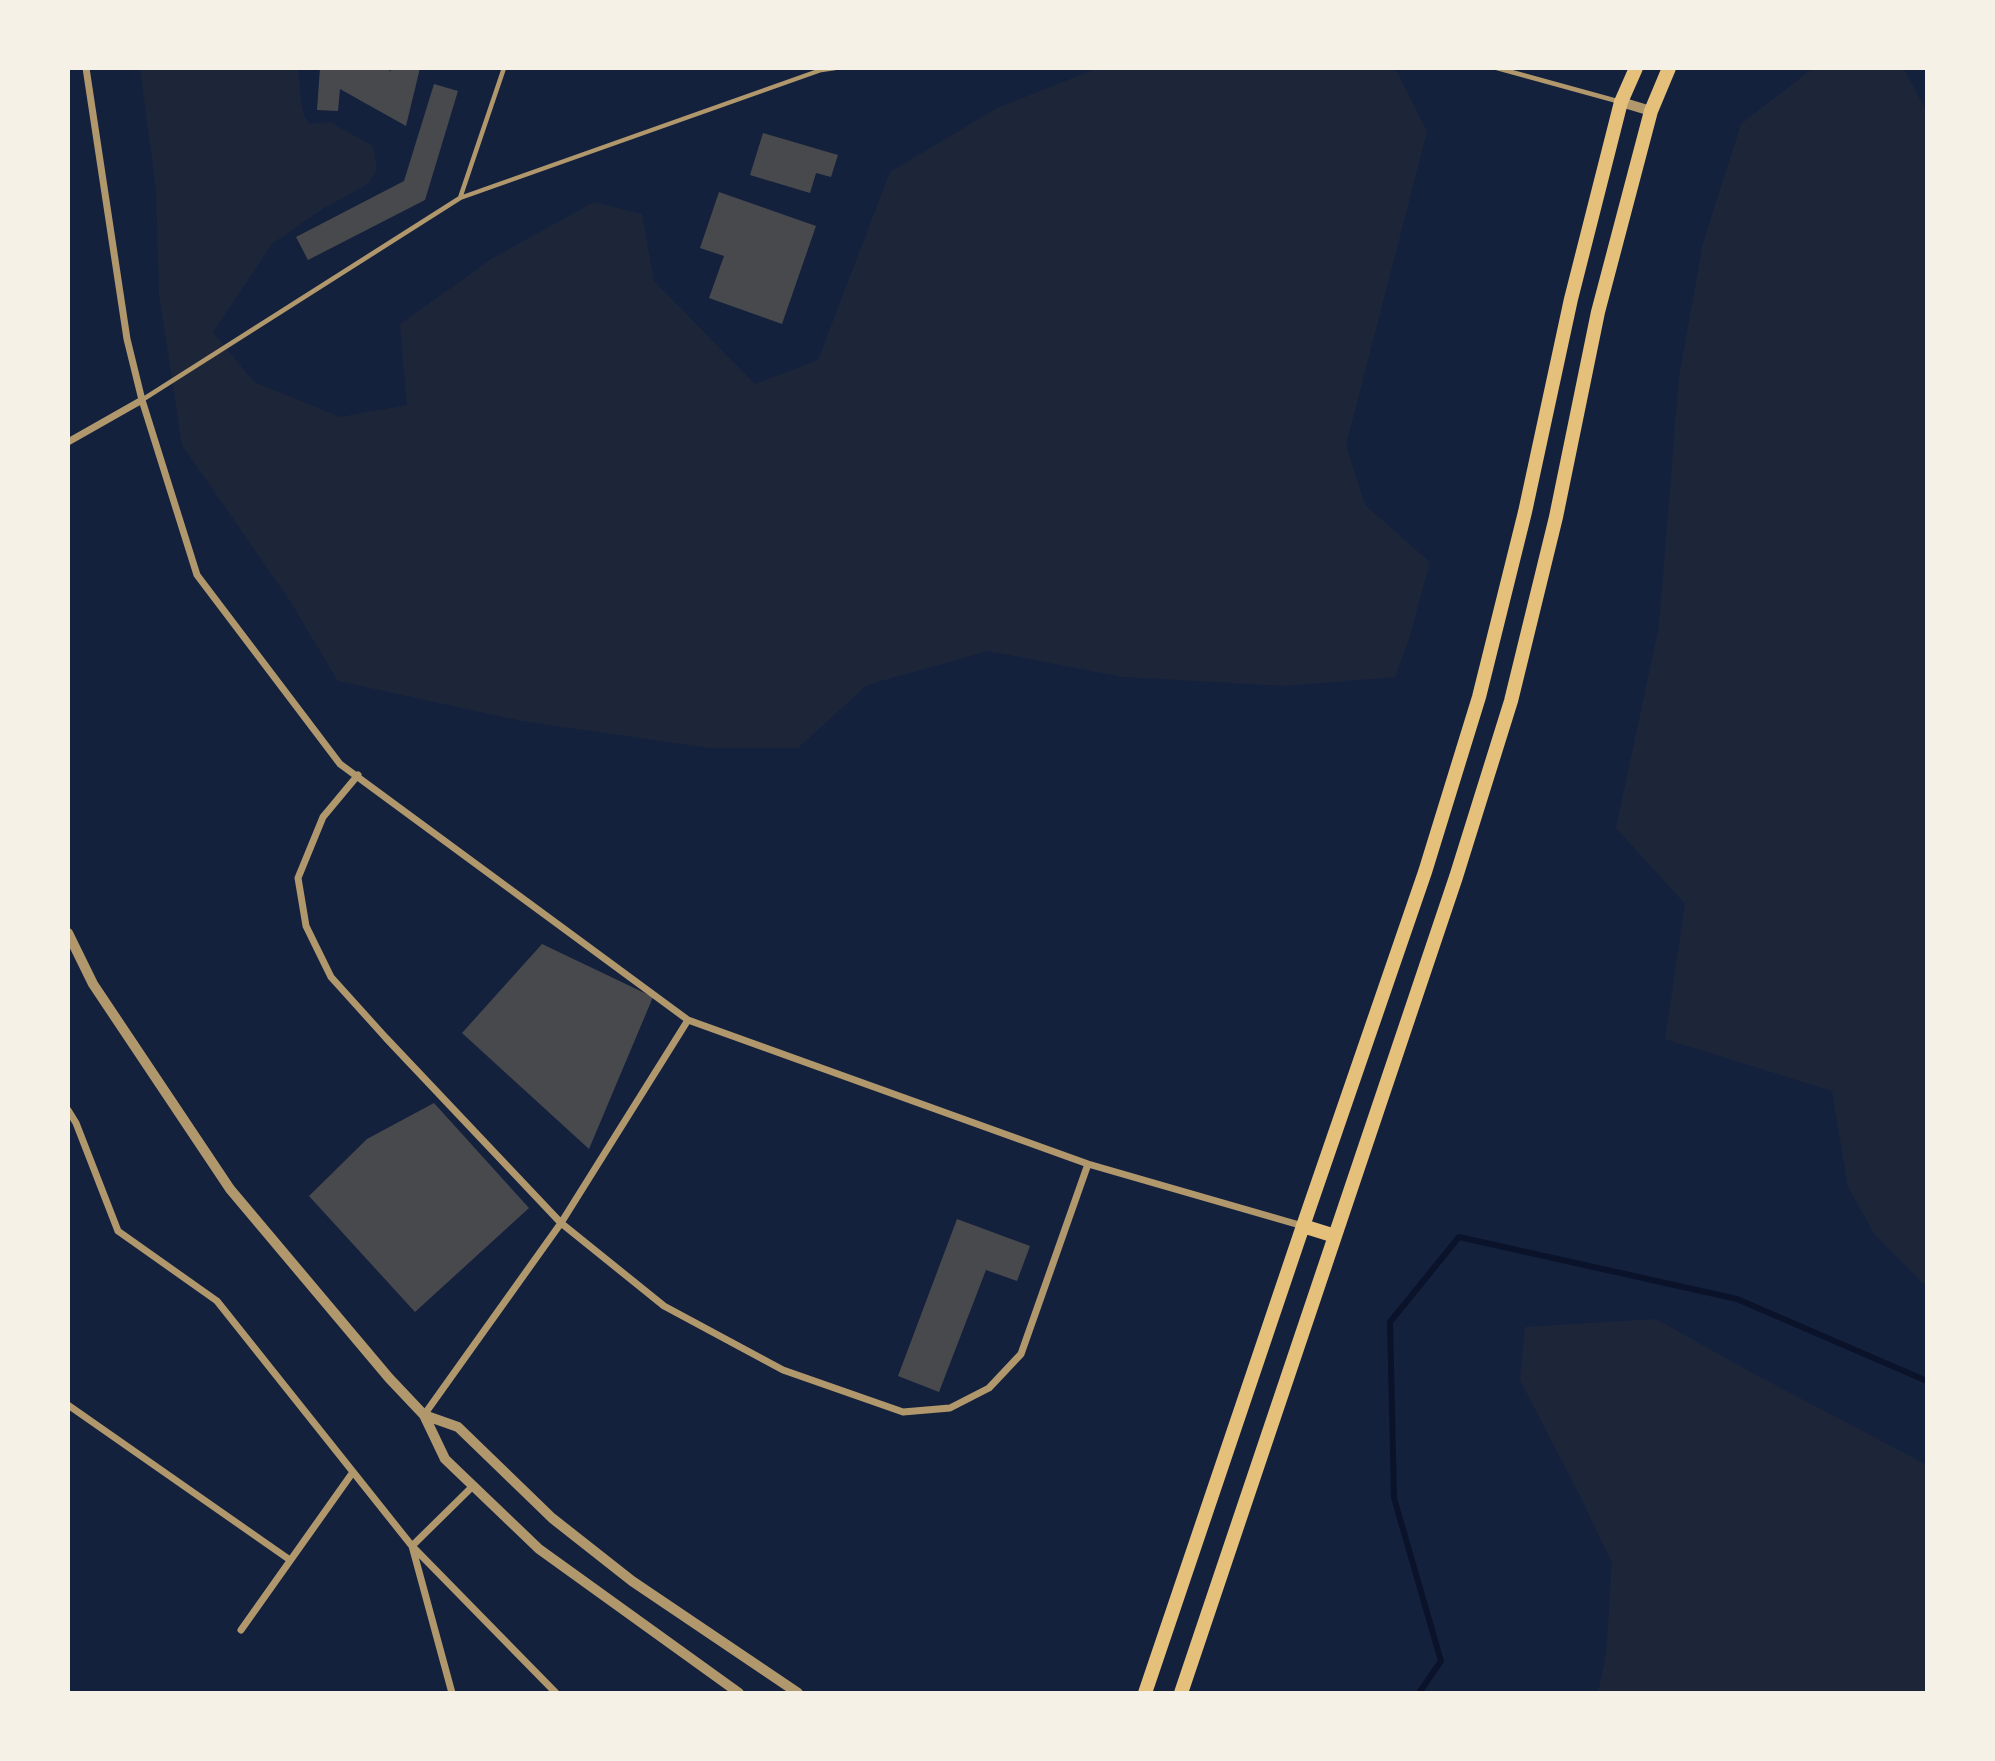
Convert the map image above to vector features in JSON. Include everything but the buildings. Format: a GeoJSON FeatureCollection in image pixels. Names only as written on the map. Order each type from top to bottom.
{"type":"FeatureCollection","features":[{"type":"Feature","properties":{"kind":"highway"},"geometry":{"type":"LineString","coordinates":[[1145,1693],[1420,886],[1479,697],[1524,512],[1571,299],[1621,102],[1636,68]]}},
{"type":"Feature","properties":{"kind":"highway"},"geometry":{"type":"LineString","coordinates":[[1181,1693],[1456,877],[1511,701],[1556,517],[1598,312],[1651,111],[1669,68]]}},
{"type":"Feature","properties":{"kind":"highway"},"geometry":{"type":"LineString","coordinates":[[1303,1226],[1335,1236]]}},
{"type":"Feature","properties":{"kind":"street"},"geometry":{"type":"LineString","coordinates":[[86,68],[127,339],[142,400],[197,575],[340,764],[688,1020],[1088,1164],[1303,1226]]}},
{"type":"Feature","properties":{"kind":"street"},"geometry":{"type":"LineString","coordinates":[[1621,102],[1651,111]]}},
{"type":"Feature","properties":{"kind":"street"},"geometry":{"type":"LineString","coordinates":[[68,442],[142,400]]}},
{"type":"Feature","properties":{"kind":"street"},"geometry":{"type":"LineString","coordinates":[[358,775],[323,817],[298,878],[306,926],[331,976],[561,1223],[664,1306],[783,1370],[903,1412],[950,1408],[989,1388],[1021,1354],[1088,1164]]}},
{"type":"Feature","properties":{"kind":"street"},"geometry":{"type":"LineString","coordinates":[[68,933],[93,984],[230,1189],[389,1378],[424,1415],[446,1459],[539,1549],[738,1693]]}},
{"type":"Feature","properties":{"kind":"street"},"geometry":{"type":"LineString","coordinates":[[424,1415],[561,1223],[688,1020]]}},
{"type":"Feature","properties":{"kind":"street"},"geometry":{"type":"LineString","coordinates":[[68,1110],[76,1123],[118,1231],[217,1301],[412,1546],[556,1693]]}},
{"type":"Feature","properties":{"kind":"street"},"geometry":{"type":"LineString","coordinates":[[68,1405],[290,1560]]}},
{"type":"Feature","properties":{"kind":"street"},"geometry":{"type":"LineString","coordinates":[[424,1415],[458,1427],[552,1518],[632,1581],[798,1693]]}},
{"type":"Feature","properties":{"kind":"street"},"geometry":{"type":"LineString","coordinates":[[241,1630],[353,1472]]}},
{"type":"Feature","properties":{"kind":"street"},"geometry":{"type":"LineString","coordinates":[[412,1546],[473,1486]]}},
{"type":"Feature","properties":{"kind":"street"},"geometry":{"type":"LineString","coordinates":[[412,1546],[452,1693]]}},
{"type":"Feature","properties":{"kind":"lane"},"geometry":{"type":"LineString","coordinates":[[460,198],[504,68]]}},
{"type":"Feature","properties":{"kind":"lane"},"geometry":{"type":"LineString","coordinates":[[142,400],[460,198],[821,70],[835,68]]}},
{"type":"Feature","properties":{"kind":"lane"},"geometry":{"type":"LineString","coordinates":[[1497,68],[1621,102]]}},
{"type":"Feature","properties":{"kind":"shaded area"},"geometry":{"type":"Polygon","coordinates":[[[140,68],[298,68],[301,103],[304,116],[310,124],[330,122],[373,146],[377,169],[368,184],[324,208],[272,244],[213,332],[254,382],[340,417],[407,405],[400,324],[493,258],[594,202],[642,214],[654,281],[755,384],[818,360],[890,172],[997,108],[1098,68],[1388,68],[1397,72],[1427,132],[1346,445],[1365,505],[1430,562],[1409,639],[1395,677],[1285,686],[1123,677],[988,651],[867,685],[798,748],[710,748],[522,721],[338,681],[290,601],[182,445],[159,294],[156,189],[140,68]]]}},
{"type":"Feature","properties":{"kind":"shaded area"},"geometry":{"type":"Polygon","coordinates":[[[1813,68],[1903,68],[1927,111],[1927,1287],[1875,1235],[1848,1187],[1832,1091],[1665,1039],[1685,904],[1616,828],[1659,626],[1679,377],[1703,243],[1741,124],[1813,68]]]}},
{"type":"Feature","properties":{"kind":"shaded area"},"geometry":{"type":"Polygon","coordinates":[[[1656,1319],[1927,1465],[1927,1693],[1598,1693],[1606,1654],[1612,1563],[1520,1380],[1525,1327],[1656,1319]]]}},
{"type":"Feature","properties":{"kind":"waterway"},"geometry":{"type":"LineString","coordinates":[[1419,1693],[1441,1661],[1394,1498],[1390,1322],[1459,1237],[1737,1299],[1927,1381]]}}]}
